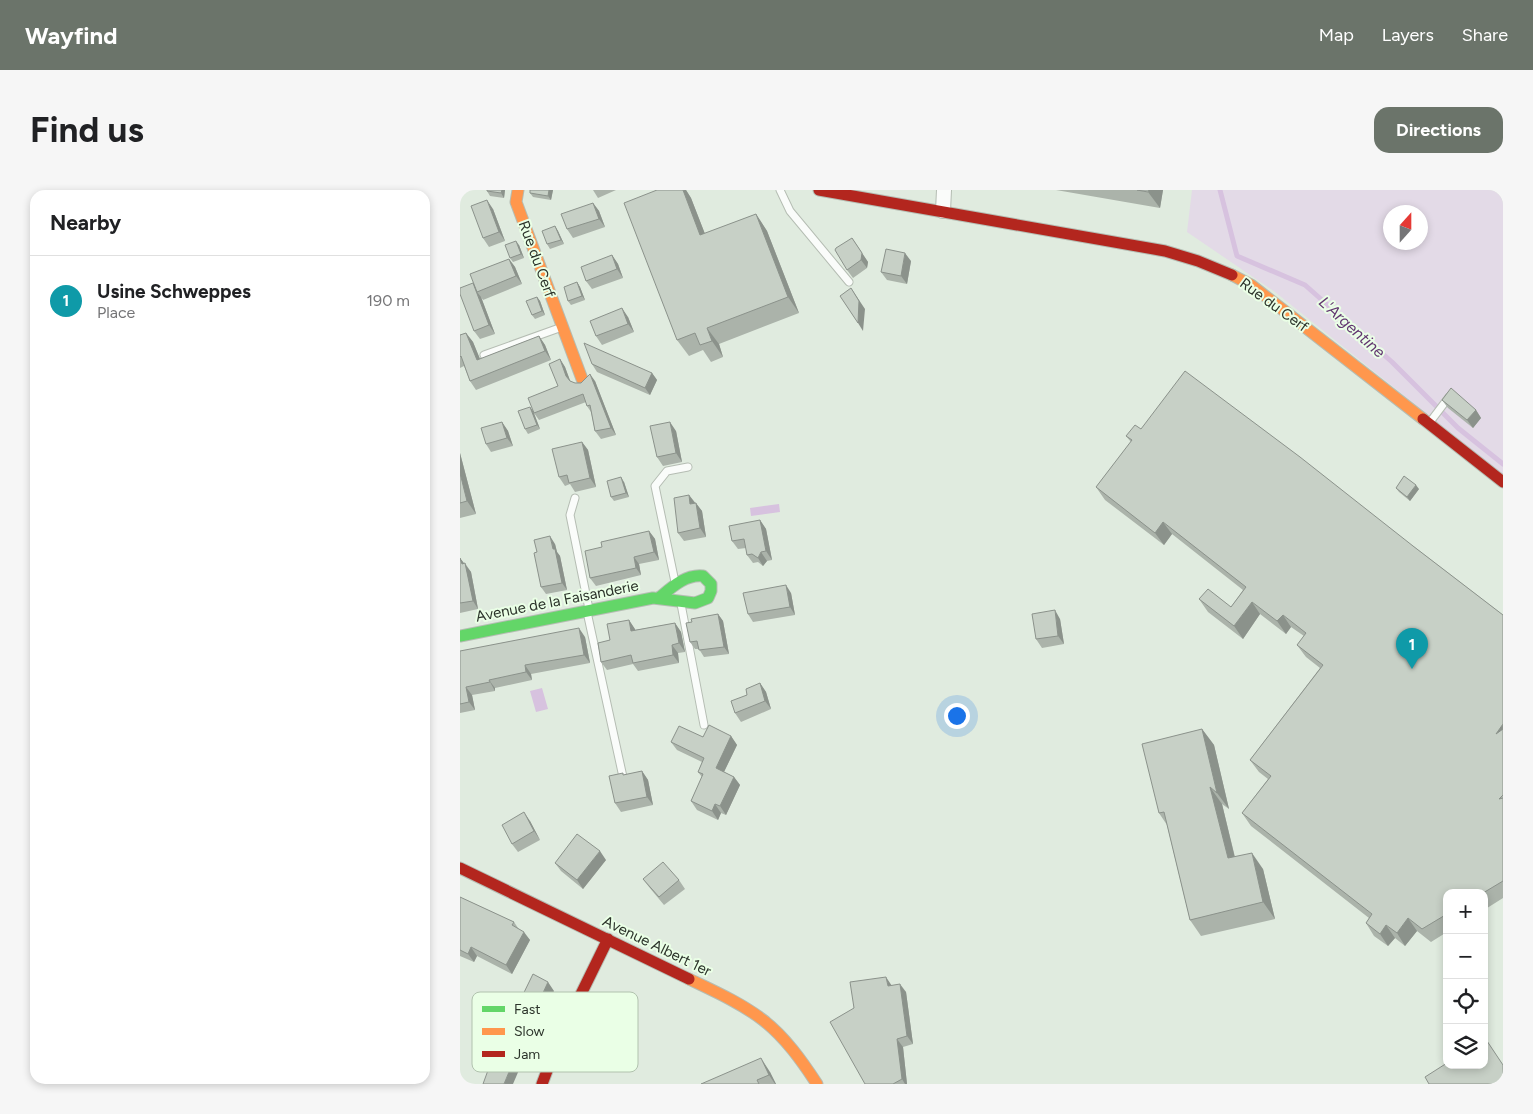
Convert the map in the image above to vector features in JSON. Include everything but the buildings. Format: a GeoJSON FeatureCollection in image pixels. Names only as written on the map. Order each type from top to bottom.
{"type":"FeatureCollection","features":[{"type":"Feature","properties":{"kind":"street","name":"Rue du Cerf"},"geometry":{"type":"LineString","coordinates":[[518,190],[516,202],[582,380]]}},
{"type":"Feature","properties":{"kind":"street","name":"Rue du Cerf"},"geometry":{"type":"LineString","coordinates":[[820,190],[1165,251],[1193,258],[1226,271],[1251,285],[1431,420],[1503,482]]}},
{"type":"Feature","properties":{"kind":"street"},"geometry":{"type":"LineString","coordinates":[[943,211],[944,190]]}},
{"type":"Feature","properties":{"kind":"street","name":"Avenue de la Faisanderie"},"geometry":{"type":"LineString","coordinates":[[460,636],[588,609],[660,597],[680,602],[704,602],[708,598],[711,586],[710,580],[704,576],[697,575],[688,577],[660,597]]}},
{"type":"Feature","properties":{"kind":"street","name":"Avenue Albert 1er"},"geometry":{"type":"LineString","coordinates":[[460,868],[608,938],[720,994],[763,1020],[800,1057],[817,1084]]}},
{"type":"Feature","properties":{"kind":"street"},"geometry":{"type":"LineString","coordinates":[[582,992],[608,938]]}},
{"type":"Feature","properties":{"kind":"street"},"geometry":{"type":"LineString","coordinates":[[542,1084],[547,1072]]}},
{"type":"Feature","properties":{"kind":"lane"},"geometry":{"type":"LineString","coordinates":[[780,190],[790,211],[849,282]]}},
{"type":"Feature","properties":{"kind":"lane"},"geometry":{"type":"LineString","coordinates":[[484,356],[562,326]]}},
{"type":"Feature","properties":{"kind":"lane"},"geometry":{"type":"LineString","coordinates":[[1431,420],[1452,393]]}},
{"type":"Feature","properties":{"kind":"lane"},"geometry":{"type":"LineString","coordinates":[[675,585],[655,486],[667,471],[688,467]]}},
{"type":"Feature","properties":{"kind":"lane"},"geometry":{"type":"LineString","coordinates":[[575,498],[570,515],[623,777]]}},
{"type":"Feature","properties":{"kind":"lane"},"geometry":{"type":"LineString","coordinates":[[680,602],[704,725]]}},
{"type":"Feature","properties":{"kind":"shaded area"},"geometry":{"type":"Polygon","coordinates":[[[1192,190],[1503,190],[1503,475],[1275,292],[1187,232],[1192,190]]]}},
{"type":"Feature","properties":{"kind":"shaded area"},"geometry":{"type":"Polygon","coordinates":[[[779,504],[780,512],[751,516],[750,508],[779,504]]]}},
{"type":"Feature","properties":{"kind":"shaded area"},"geometry":{"type":"Polygon","coordinates":[[[542,688],[548,709],[536,712],[530,691],[542,688]]]}},
{"type":"Feature","properties":{"kind":"waterway","name":"L'Argentine"},"geometry":{"type":"LineString","coordinates":[[1220,190],[1237,256],[1305,285],[1392,362],[1458,428],[1503,464]]}},
{"type":"Feature","properties":{"kind":"traffic: fast"},"geometry":{"type":"LineString","coordinates":[[460,636],[653,598],[695,603],[708,598],[711,584],[703,576],[691,577],[669,589],[660,597]]}},
{"type":"Feature","properties":{"kind":"traffic: slow"},"geometry":{"type":"LineString","coordinates":[[518,190],[516,202],[582,379]]}},
{"type":"Feature","properties":{"kind":"traffic: slow"},"geometry":{"type":"LineString","coordinates":[[1232,275],[1251,285],[1423,419]]}},
{"type":"Feature","properties":{"kind":"traffic: slow"},"geometry":{"type":"LineString","coordinates":[[689,979],[737,1003],[763,1020],[786,1042],[817,1084]]}},
{"type":"Feature","properties":{"kind":"traffic: jam"},"geometry":{"type":"LineString","coordinates":[[819,190],[1165,251],[1198,261],[1232,275]]}},
{"type":"Feature","properties":{"kind":"traffic: jam"},"geometry":{"type":"LineString","coordinates":[[1423,419],[1503,482]]}},
{"type":"Feature","properties":{"kind":"traffic: jam"},"geometry":{"type":"LineString","coordinates":[[460,868],[689,979]]}},
{"type":"Feature","properties":{"kind":"traffic: jam"},"geometry":{"type":"LineString","coordinates":[[582,992],[608,939]]}},
{"type":"Feature","properties":{"kind":"traffic: jam"},"geometry":{"type":"LineString","coordinates":[[542,1084],[547,1072]]}},
{"type":"Feature","properties":{"kind":"place","name":"Usine Schweppes"},"geometry":{"type":"Point","coordinates":[1412,669]}}]}
